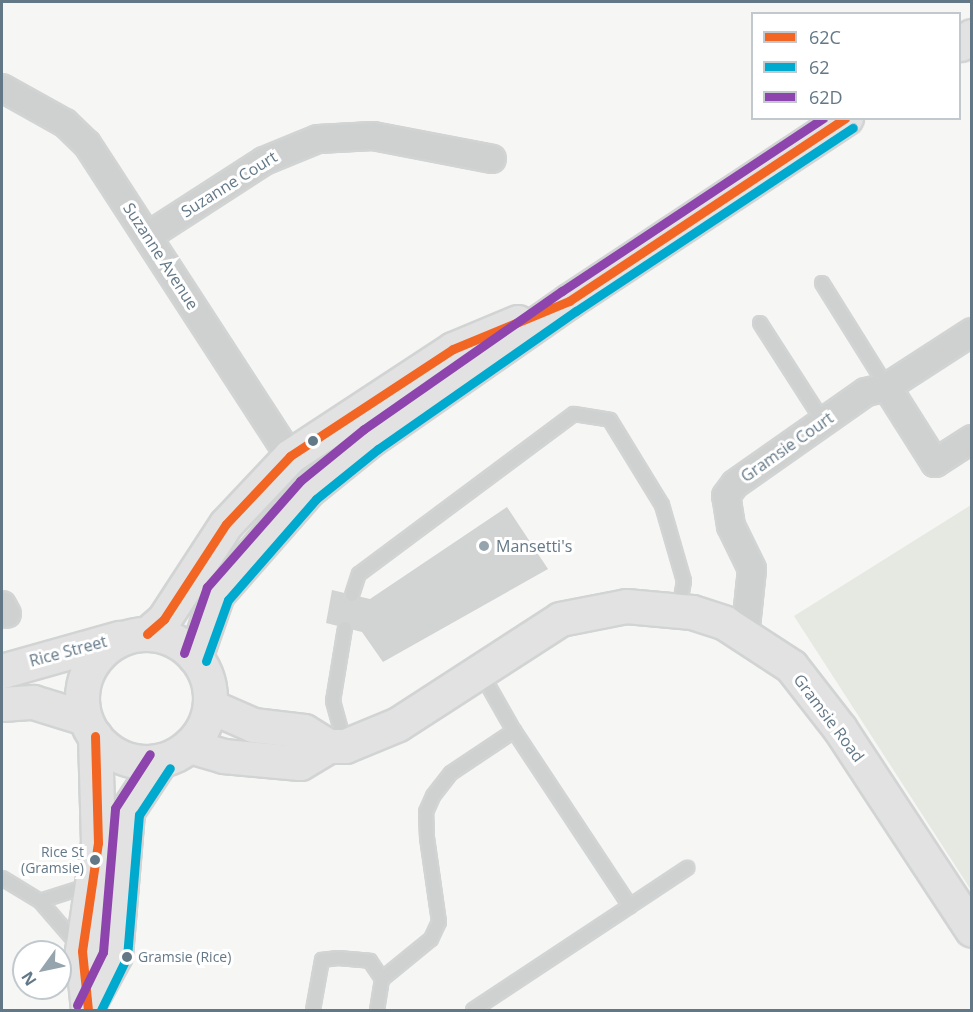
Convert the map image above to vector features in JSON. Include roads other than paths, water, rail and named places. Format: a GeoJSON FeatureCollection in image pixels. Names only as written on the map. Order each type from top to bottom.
{"type":"FeatureCollection","features":[{"type":"Feature","properties":{"kind":"main road"},"geometry":{"type":"LineString","coordinates":[[195,657],[217,594],[308,490],[569,301],[843,120]]}},
{"type":"Feature","properties":{"kind":"main road"},"geometry":{"type":"LineString","coordinates":[[89,1006],[82,951],[98,843],[86,675],[115,642],[141,634],[164,619],[226,524],[290,456],[453,349],[569,301]]}},
{"type":"Feature","properties":{"kind":"main road","name":"Gramsie Road"},"geometry":{"type":"LineString","coordinates":[[189,746],[223,756],[300,763],[337,746],[398,724],[479,670],[561,620],[626,606],[678,610],[725,623],[790,666],[840,729],[972,930]]}},
{"type":"Feature","properties":{"kind":"main road"},"geometry":{"type":"LineString","coordinates":[[89,1006],[115,955],[128,811],[160,761],[189,746],[210,706],[210,689],[195,657],[179,643],[141,634]]}},
{"type":"Feature","properties":{"kind":"main road","name":"Rice Street"},"geometry":{"type":"LineString","coordinates":[[2,671],[65,649],[141,634]]}},
{"type":"Feature","properties":{"kind":"main road"},"geometry":{"type":"LineString","coordinates":[[2,704],[33,702],[90,727],[124,758],[160,761]]}},
{"type":"Feature","properties":{"kind":"main road"},"geometry":{"type":"LineString","coordinates":[[210,706],[253,725],[304,731],[337,746]]}},
{"type":"Feature","properties":{"kind":"street","name":"Suzanne Avenue"},"geometry":{"type":"LineString","coordinates":[[2,88],[65,123],[87,144],[290,456]]}},
{"type":"Feature","properties":{"kind":"street","name":"Suzanne Court"},"geometry":{"type":"LineString","coordinates":[[148,236],[264,161],[318,139],[373,136],[492,159]]}},
{"type":"Feature","properties":{"kind":"street","name":"Gramsie Court"},"geometry":{"type":"LineString","coordinates":[[745,636],[753,568],[731,526],[726,496],[746,473],[866,392],[887,387],[972,332]]}},
{"type":"Feature","properties":{"kind":"street"},"geometry":{"type":"LineString","coordinates":[[887,387],[935,463],[972,439]]}},
{"type":"Feature","properties":{"kind":"lane"},"geometry":{"type":"LineString","coordinates":[[822,284],[887,387]]}},
{"type":"Feature","properties":{"kind":"lane"},"geometry":{"type":"LineString","coordinates":[[760,323],[823,421]]}},
{"type":"Feature","properties":{"kind":"lane"},"geometry":{"type":"LineString","coordinates":[[352,595],[359,574],[574,414],[610,420],[662,506],[684,580],[678,610]]}},
{"type":"Feature","properties":{"kind":"lane"},"geometry":{"type":"LineString","coordinates":[[337,746],[333,700],[345,628]]}},
{"type":"Feature","properties":{"kind":"lane"},"geometry":{"type":"LineString","coordinates":[[479,670],[514,731],[630,906]]}},
{"type":"Feature","properties":{"kind":"lane"},"geometry":{"type":"LineString","coordinates":[[376,1011],[382,979],[431,939],[440,922],[427,838],[426,812],[433,796],[451,773],[514,731]]}},
{"type":"Feature","properties":{"kind":"lane"},"geometry":{"type":"LineString","coordinates":[[473,1011],[687,868]]}},
{"type":"Feature","properties":{"kind":"lane"},"geometry":{"type":"LineString","coordinates":[[2,878],[40,901],[82,951]]}},
{"type":"Feature","properties":{"kind":"lane"},"geometry":{"type":"LineString","coordinates":[[40,901],[92,884]]}},
{"type":"Feature","properties":{"kind":"lane"},"geometry":{"type":"LineString","coordinates":[[313,1011],[322,960],[370,961],[382,979]]}},
{"type":"Feature","properties":{"kind":"place","name":"Mansetti's"},"geometry":{"type":"Point","coordinates":[484,546]}},
{"type":"Feature","properties":{"kind":"place","name":"Rice St (Gramsie)"},"geometry":{"type":"Point","coordinates":[95,860]}},
{"type":"Feature","properties":{"kind":"place","name":"Gramsie (Rice)"},"geometry":{"type":"Point","coordinates":[127,957]}}]}
